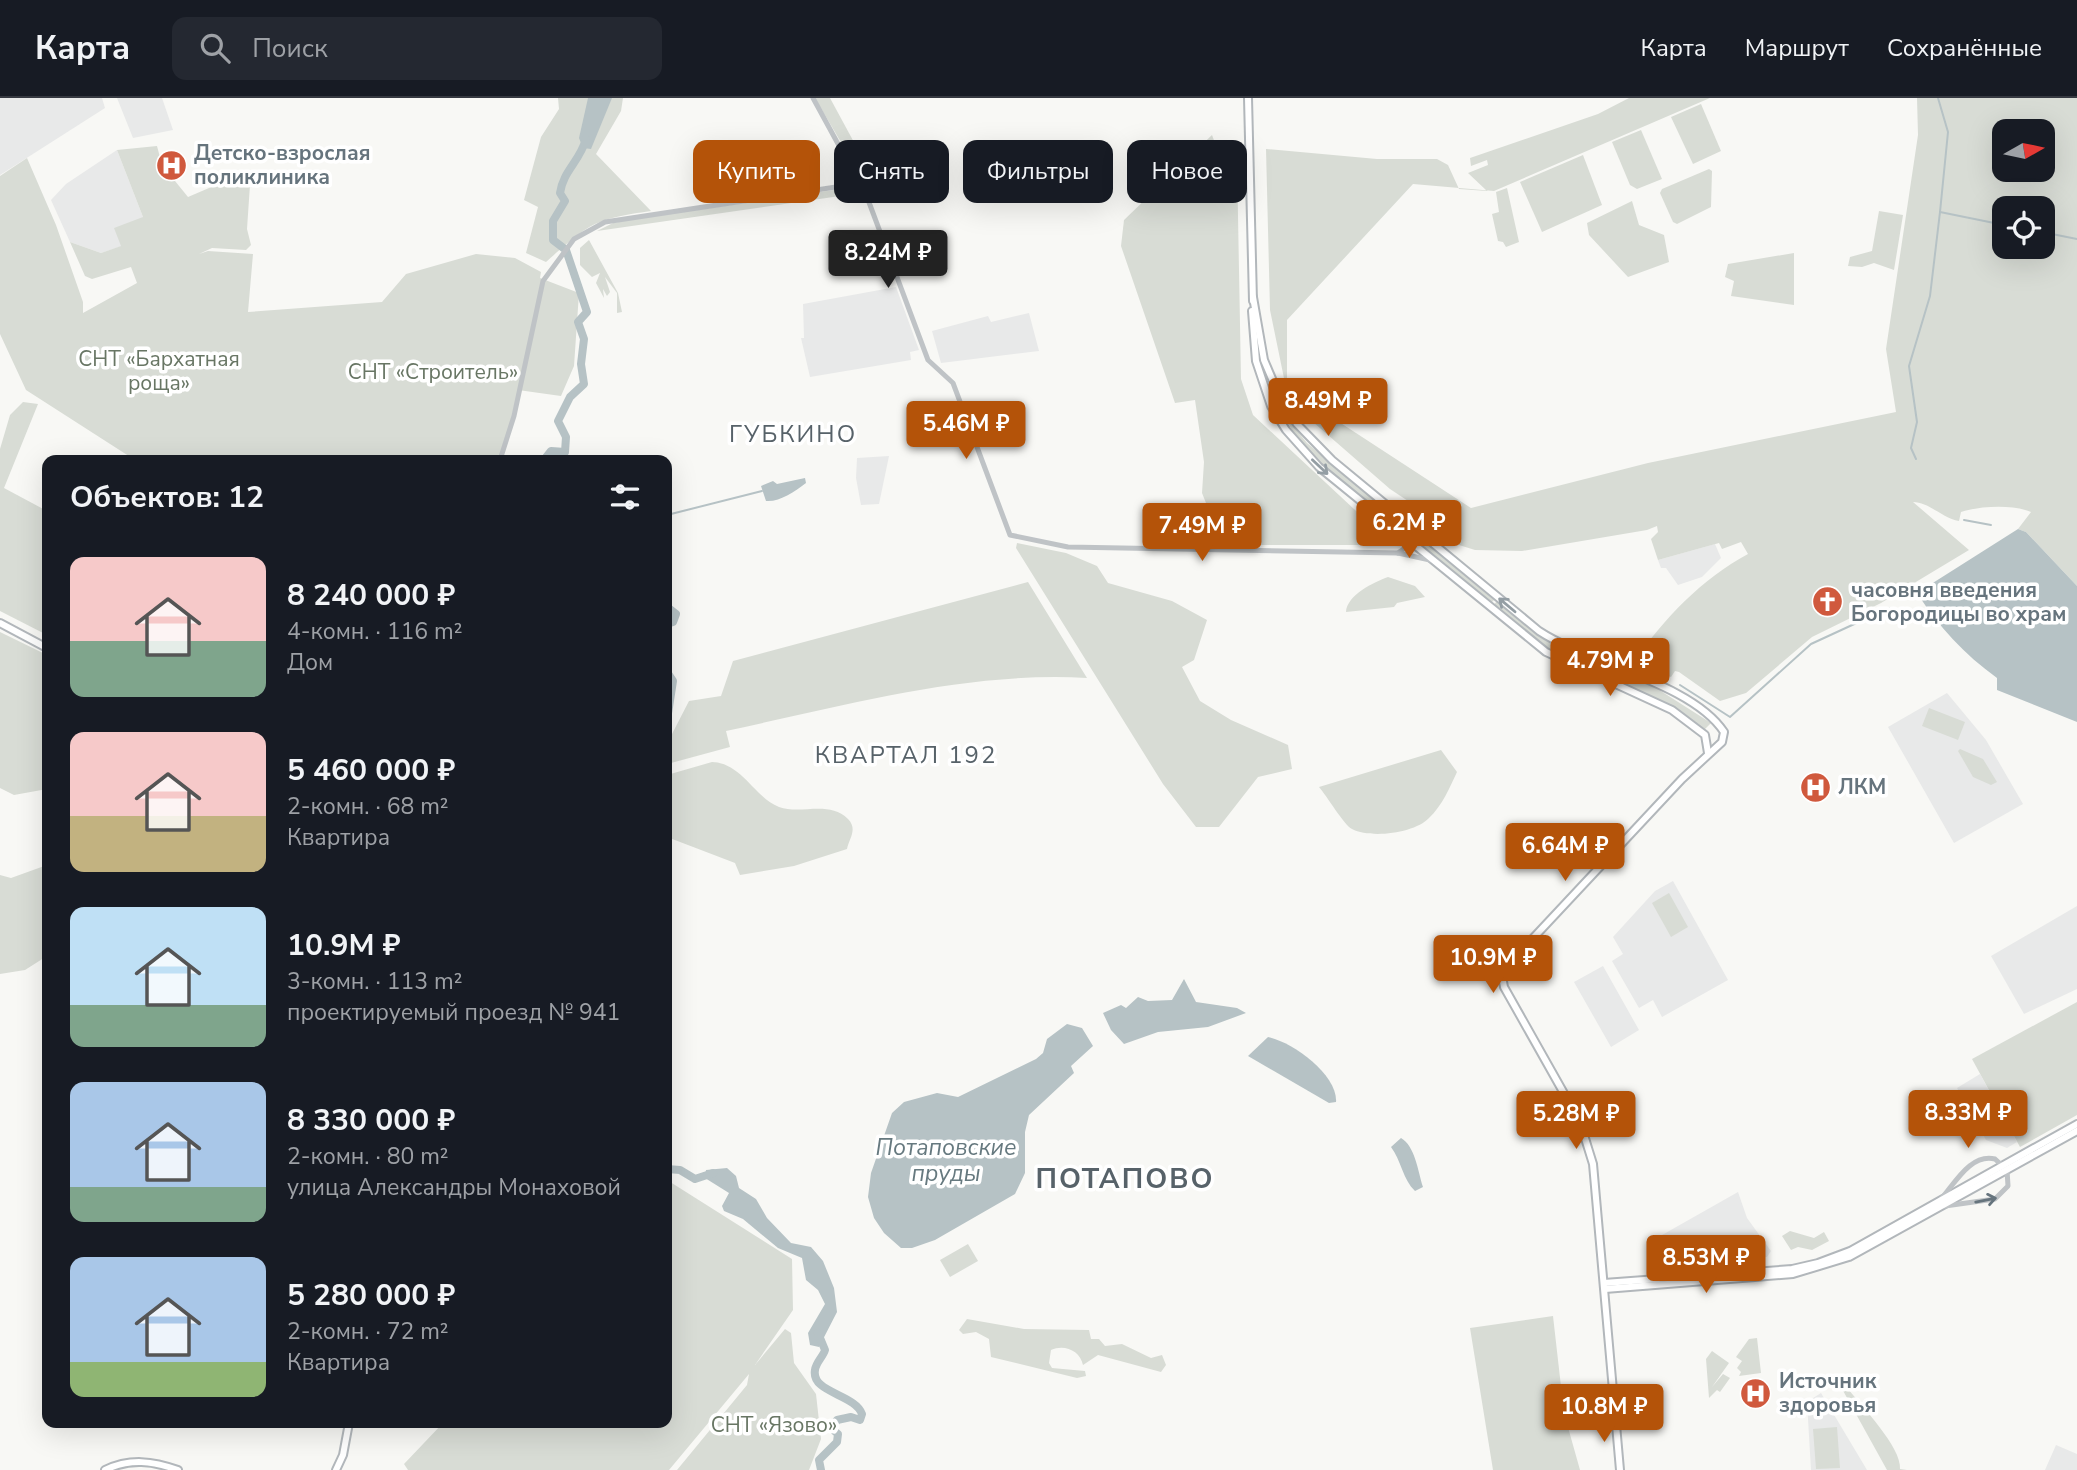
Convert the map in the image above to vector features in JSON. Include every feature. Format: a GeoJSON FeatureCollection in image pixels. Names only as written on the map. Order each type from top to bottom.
{"type":"FeatureCollection","features":[{"type":"Feature","properties":{"kind":"main road"},"geometry":{"type":"LineString","coordinates":[[1248,98],[1256,361],[1272,406],[1286,430],[1319,467],[1546,652],[1686,720],[1705,735],[1708,752]]}},
{"type":"Feature","properties":{"kind":"main road"},"geometry":{"type":"LineString","coordinates":[[1253,297],[1264,360],[1271,381],[1297,424],[1332,460],[1539,631],[1569,648],[1678,695],[1715,722],[1724,736],[1508,965],[1502,980],[1588,1144],[1596,1179],[1620,1470]]}},
{"type":"Feature","properties":{"kind":"main road"},"geometry":{"type":"LineString","coordinates":[[0,623],[42,645]]}},
{"type":"Feature","properties":{"kind":"main road"},"geometry":{"type":"LineString","coordinates":[[1604,1286],[1806,1266],[1850,1251],[1940,1204],[2077,1124]]}},
{"type":"Feature","properties":{"kind":"main road"},"geometry":{"type":"LineString","coordinates":[[2006,1167],[2077,1131]]}},
{"type":"Feature","properties":{"kind":"main road"},"geometry":{"type":"LineString","coordinates":[[336,1470],[343,1455],[348,1428]]}},
{"type":"Feature","properties":{"kind":"main road"},"geometry":{"type":"LineString","coordinates":[[106,1470],[130,1461],[145,1461],[178,1470]]}},
{"type":"Feature","properties":{"kind":"street"},"geometry":{"type":"LineString","coordinates":[[813,98],[837,140]]}},
{"type":"Feature","properties":{"kind":"street"},"geometry":{"type":"LineString","coordinates":[[502,455],[514,416],[538,295],[549,269],[574,239],[605,222],[834,187]]}},
{"type":"Feature","properties":{"kind":"street"},"geometry":{"type":"LineString","coordinates":[[868,203],[928,360],[953,383],[1010,536],[1068,547],[1398,553],[1416,555],[1434,562]]}},
{"type":"Feature","properties":{"kind":"street"},"geometry":{"type":"LineString","coordinates":[[1398,553],[1405,548],[1402,536]]}},
{"type":"Feature","properties":{"kind":"street"},"geometry":{"type":"LineString","coordinates":[[1989,1157],[2006,1167],[2008,1186],[1995,1199],[1940,1204],[1974,1161],[1989,1157]]}},
{"type":"Feature","properties":{"kind":"shaded area"},"geometry":{"type":"Polygon","coordinates":[[[0,98],[102,98],[105,108],[0,175],[0,98]]]}},
{"type":"Feature","properties":{"kind":"shaded area"},"geometry":{"type":"Polygon","coordinates":[[[117,98],[162,98],[173,130],[133,138],[117,98]]]}},
{"type":"Feature","properties":{"kind":"shaded area"},"geometry":{"type":"Polygon","coordinates":[[[117,150],[143,217],[122,246],[101,253],[70,242],[51,200],[66,184],[117,150]]]}},
{"type":"Feature","properties":{"kind":"shaded area"},"geometry":{"type":"Polygon","coordinates":[[[896,287],[919,350],[910,352],[911,360],[810,377],[801,338],[804,338],[803,304],[896,287]]]}},
{"type":"Feature","properties":{"kind":"shaded area"},"geometry":{"type":"Polygon","coordinates":[[[1029,313],[1039,351],[941,363],[932,331],[988,316],[991,322],[1029,313]]]}},
{"type":"Feature","properties":{"kind":"shaded area"},"geometry":{"type":"Polygon","coordinates":[[[889,456],[879,504],[861,505],[856,478],[857,458],[889,456]]]}},
{"type":"Feature","properties":{"kind":"shaded area"},"geometry":{"type":"Polygon","coordinates":[[[1715,544],[1721,558],[1702,577],[1678,585],[1666,568],[1661,568],[1658,560],[1715,544]]]}},
{"type":"Feature","properties":{"kind":"shaded area"},"geometry":{"type":"Polygon","coordinates":[[[1947,693],[1986,740],[2023,804],[1954,843],[1888,727],[1947,693]]]}},
{"type":"Feature","properties":{"kind":"shaded area"},"geometry":{"type":"Polygon","coordinates":[[[1673,881],[1728,980],[1662,1017],[1653,1000],[1639,1008],[1612,961],[1623,954],[1613,937],[1655,891],[1673,881]]]}},
{"type":"Feature","properties":{"kind":"shaded area"},"geometry":{"type":"Polygon","coordinates":[[[2077,906],[2077,989],[2024,1014],[1991,956],[2077,906]]]}},
{"type":"Feature","properties":{"kind":"shaded area"},"geometry":{"type":"Polygon","coordinates":[[[1603,966],[1639,1030],[1611,1047],[1574,982],[1603,966]]]}},
{"type":"Feature","properties":{"kind":"shaded area"},"geometry":{"type":"Polygon","coordinates":[[[1980,1074],[2017,1142],[2007,1148],[1986,1140],[1957,1088],[1980,1074]]]}},
{"type":"Feature","properties":{"kind":"shaded area"},"geometry":{"type":"Polygon","coordinates":[[[1738,1192],[1747,1218],[1771,1251],[1767,1257],[1668,1263],[1655,1239],[1738,1192]]]}},
{"type":"Feature","properties":{"kind":"shaded area"},"geometry":{"type":"Polygon","coordinates":[[[1821,1393],[1867,1470],[1811,1470],[1807,1402],[1821,1393]]]}},
{"type":"Feature","properties":{"kind":"shaded area"},"geometry":{"type":"Polygon","coordinates":[[[2056,1445],[2077,1454],[2077,1470],[2045,1470],[2056,1445]]]}},
{"type":"Feature","properties":{"kind":"green space"},"geometry":{"type":"Polygon","coordinates":[[[558,98],[623,98],[621,111],[596,154],[651,211],[616,217],[593,225],[546,262],[526,253],[538,207],[524,200],[541,137],[559,109],[558,98]]]}},
{"type":"Feature","properties":{"kind":"green space"},"geometry":{"type":"Polygon","coordinates":[[[815,98],[830,98],[853,140],[840,140],[815,98]]]}},
{"type":"Feature","properties":{"kind":"green space"},"geometry":{"type":"Polygon","coordinates":[[[1629,98],[1710,98],[1494,191],[1486,190],[1468,173],[1488,165],[1487,160],[1471,166],[1470,158],[1598,114],[1629,98]]]}},
{"type":"Feature","properties":{"kind":"green space"},"geometry":{"type":"Polygon","coordinates":[[[1917,98],[2077,98],[2077,586],[2026,532],[2018,529],[2031,512],[2006,507],[1977,508],[1961,512],[1959,521],[1913,502],[1969,550],[1881,603],[1812,637],[1746,693],[1720,701],[1679,672],[1675,671],[1671,677],[1635,661],[1658,630],[1685,601],[1715,575],[1748,554],[1741,542],[1722,549],[1719,543],[1658,560],[1651,539],[1658,532],[1657,526],[1647,530],[1522,551],[1475,550],[1459,545],[1438,521],[1390,489],[1313,422],[1286,388],[1270,310],[1266,149],[1377,159],[1437,159],[1448,165],[1459,188],[1413,184],[1287,320],[1287,388],[1471,508],[1648,463],[1896,412],[1886,349],[1918,135],[1917,98]]]}},
{"type":"Feature","properties":{"kind":"green space"},"geometry":{"type":"Polygon","coordinates":[[[1701,104],[1721,151],[1693,164],[1671,117],[1701,104]]]}},
{"type":"Feature","properties":{"kind":"green space"},"geometry":{"type":"Polygon","coordinates":[[[1641,130],[1662,179],[1637,189],[1630,185],[1612,142],[1641,130]]]}},
{"type":"Feature","properties":{"kind":"green space"},"geometry":{"type":"Polygon","coordinates":[[[157,146],[162,165],[188,197],[251,170],[247,229],[251,245],[246,250],[212,248],[199,254],[208,251],[253,254],[248,312],[382,302],[406,274],[476,254],[515,258],[541,272],[540,278],[579,293],[574,366],[561,396],[518,390],[503,455],[127,455],[26,390],[0,334],[0,176],[27,158],[56,225],[83,302],[83,313],[137,283],[131,267],[92,279],[85,276],[70,242],[101,253],[121,246],[114,228],[143,217],[117,150],[157,146]]]}},
{"type":"Feature","properties":{"kind":"green space"},"geometry":{"type":"Polygon","coordinates":[[[1583,155],[1602,205],[1542,232],[1520,182],[1583,155]]]}},
{"type":"Feature","properties":{"kind":"green space"},"geometry":{"type":"Polygon","coordinates":[[[1709,169],[1712,171],[1711,207],[1677,224],[1673,222],[1660,193],[1662,189],[1709,169]]]}},
{"type":"Feature","properties":{"kind":"green space"},"geometry":{"type":"Polygon","coordinates":[[[1507,188],[1519,242],[1506,247],[1503,242],[1498,241],[1492,214],[1499,212],[1496,192],[1507,188]]]}},
{"type":"Feature","properties":{"kind":"green space"},"geometry":{"type":"Polygon","coordinates":[[[834,190],[834,197],[820,199],[820,192],[834,190]]]}},
{"type":"Feature","properties":{"kind":"green space"},"geometry":{"type":"Polygon","coordinates":[[[1632,201],[1639,225],[1664,235],[1669,262],[1628,277],[1589,235],[1587,223],[1632,201]]]}},
{"type":"Feature","properties":{"kind":"green space"},"geometry":{"type":"Polygon","coordinates":[[[745,203],[792,203],[597,231],[613,223],[745,203]]]}},
{"type":"Feature","properties":{"kind":"green space"},"geometry":{"type":"Polygon","coordinates":[[[1142,203],[1238,203],[1241,379],[1253,415],[1369,523],[1377,545],[1201,545],[1195,515],[1206,503],[1202,493],[1204,462],[1195,400],[1175,403],[1121,246],[1124,220],[1142,203]]]}},
{"type":"Feature","properties":{"kind":"green space"},"geometry":{"type":"Polygon","coordinates":[[[1879,211],[1903,215],[1894,270],[1874,263],[1862,267],[1848,266],[1850,257],[1872,251],[1879,211]]]}},
{"type":"Feature","properties":{"kind":"green space"},"geometry":{"type":"Polygon","coordinates":[[[589,240],[618,293],[622,312],[617,313],[617,293],[605,277],[610,292],[607,296],[603,289],[604,298],[596,283],[600,273],[592,277],[580,265],[580,248],[589,240]]]}},
{"type":"Feature","properties":{"kind":"green space"},"geometry":{"type":"Polygon","coordinates":[[[1794,253],[1794,305],[1731,296],[1734,281],[1725,277],[1728,264],[1794,253]]]}},
{"type":"Feature","properties":{"kind":"green space"},"geometry":{"type":"Polygon","coordinates":[[[23,402],[38,404],[4,488],[42,508],[42,632],[0,611],[0,449],[10,415],[23,402]]]}},
{"type":"Feature","properties":{"kind":"green space"},"geometry":{"type":"Polygon","coordinates":[[[1284,415],[1307,443],[1494,600],[1490,604],[1323,465],[1292,430],[1284,415]]]}},
{"type":"Feature","properties":{"kind":"green space"},"geometry":{"type":"Polygon","coordinates":[[[1017,543],[1066,553],[1097,566],[1108,583],[1172,601],[1207,620],[1194,660],[1182,667],[1200,701],[1231,720],[1288,745],[1292,769],[1258,777],[1219,827],[1196,827],[1163,784],[1016,548],[1017,543]]]}},
{"type":"Feature","properties":{"kind":"green space"},"geometry":{"type":"Polygon","coordinates":[[[1388,577],[1415,586],[1425,597],[1397,603],[1394,607],[1346,612],[1356,595],[1388,577]]]}},
{"type":"Feature","properties":{"kind":"green space"},"geometry":{"type":"Polygon","coordinates":[[[1028,582],[1087,678],[996,680],[860,701],[726,731],[730,747],[672,763],[672,734],[689,701],[721,696],[733,661],[1028,582]]]}},
{"type":"Feature","properties":{"kind":"green space"},"geometry":{"type":"Polygon","coordinates":[[[1497,601],[1550,641],[1653,686],[1711,723],[1704,730],[1672,708],[1546,650],[1492,607],[1497,601]]]}},
{"type":"Feature","properties":{"kind":"green space"},"geometry":{"type":"Polygon","coordinates":[[[0,632],[42,653],[42,790],[14,795],[0,788],[0,632]]]}},
{"type":"Feature","properties":{"kind":"green space"},"geometry":{"type":"Polygon","coordinates":[[[1929,708],[1965,722],[1958,740],[1922,726],[1929,708]]]}},
{"type":"Feature","properties":{"kind":"green space"},"geometry":{"type":"Polygon","coordinates":[[[1960,749],[1983,759],[1997,782],[1991,785],[1973,777],[1958,751],[1960,749]]]}},
{"type":"Feature","properties":{"kind":"green space"},"geometry":{"type":"Polygon","coordinates":[[[1441,750],[1457,772],[1434,813],[1422,823],[1403,831],[1370,834],[1352,829],[1319,787],[1441,750]]]}},
{"type":"Feature","properties":{"kind":"green space"},"geometry":{"type":"Polygon","coordinates":[[[712,762],[722,764],[740,774],[762,796],[779,807],[796,810],[824,809],[840,813],[852,826],[847,849],[794,866],[740,875],[735,863],[672,839],[672,774],[712,762]]]}},
{"type":"Feature","properties":{"kind":"green space"},"geometry":{"type":"Polygon","coordinates":[[[42,867],[42,959],[25,970],[0,974],[0,875],[11,878],[42,867]]]}},
{"type":"Feature","properties":{"kind":"green space"},"geometry":{"type":"Polygon","coordinates":[[[1669,893],[1688,927],[1671,937],[1652,903],[1669,893]]]}},
{"type":"Feature","properties":{"kind":"green space"},"geometry":{"type":"Polygon","coordinates":[[[2077,1002],[2077,1115],[2020,1147],[1972,1059],[2077,1002]]]}},
{"type":"Feature","properties":{"kind":"green space","name":"СНТ «Язово»"},"geometry":{"type":"Polygon","coordinates":[[[672,1183],[792,1259],[793,1310],[755,1365],[785,1329],[791,1333],[794,1363],[816,1394],[821,1439],[809,1470],[677,1470],[747,1385],[749,1374],[669,1470],[408,1470],[404,1464],[438,1428],[672,1428],[672,1183]]]}},
{"type":"Feature","properties":{"kind":"green space"},"geometry":{"type":"Polygon","coordinates":[[[1790,1231],[1814,1238],[1824,1232],[1829,1241],[1812,1250],[1798,1247],[1791,1250],[1782,1236],[1790,1231]]]}},
{"type":"Feature","properties":{"kind":"green space"},"geometry":{"type":"Polygon","coordinates":[[[968,1244],[978,1261],[950,1277],[940,1260],[968,1244]]]}},
{"type":"Feature","properties":{"kind":"green space"},"geometry":{"type":"Polygon","coordinates":[[[1553,1316],[1564,1413],[1580,1470],[1493,1470],[1470,1328],[1553,1316]]]}},
{"type":"Feature","properties":{"kind":"green space"},"geometry":{"type":"Polygon","coordinates":[[[967,1319],[1024,1329],[1089,1330],[1091,1339],[1099,1339],[1105,1346],[1122,1344],[1151,1358],[1162,1355],[1166,1365],[1161,1372],[1098,1355],[1083,1365],[1079,1356],[1071,1350],[1051,1350],[1049,1363],[1052,1368],[1085,1371],[1086,1376],[1077,1378],[991,1357],[989,1339],[976,1332],[963,1334],[959,1330],[967,1319]]]}},
{"type":"Feature","properties":{"kind":"green space"},"geometry":{"type":"Polygon","coordinates":[[[1757,1338],[1761,1373],[1739,1376],[1741,1372],[1737,1368],[1742,1361],[1736,1357],[1749,1339],[1757,1338]]]}},
{"type":"Feature","properties":{"kind":"green space"},"geometry":{"type":"Polygon","coordinates":[[[1712,1351],[1729,1363],[1712,1387],[1723,1374],[1730,1378],[1720,1392],[1717,1390],[1709,1398],[1706,1359],[1712,1351]]]}},
{"type":"Feature","properties":{"kind":"green space"},"geometry":{"type":"Polygon","coordinates":[[[1845,1385],[1887,1438],[1899,1460],[1900,1469],[1907,1470],[1887,1470],[1841,1387],[1845,1385]]]}},
{"type":"Feature","properties":{"kind":"green space"},"geometry":{"type":"Polygon","coordinates":[[[1837,1427],[1840,1468],[1816,1469],[1813,1429],[1837,1427]]]}},
{"type":"Feature","properties":{"kind":"water"},"geometry":{"type":"Polygon","coordinates":[[[588,98],[612,98],[591,149],[583,148],[579,138],[588,98]]]}},
{"type":"Feature","properties":{"kind":"water"},"geometry":{"type":"Polygon","coordinates":[[[805,478],[806,483],[792,493],[766,501],[761,486],[773,481],[777,484],[805,478]]]}},
{"type":"Feature","properties":{"kind":"water"},"geometry":{"type":"Polygon","coordinates":[[[2018,529],[2026,532],[2077,586],[2077,722],[1997,690],[1997,678],[1953,639],[1917,593],[2018,529]]]}},
{"type":"Feature","properties":{"kind":"water"},"geometry":{"type":"Polygon","coordinates":[[[1184,979],[1196,1002],[1237,1008],[1246,1013],[1208,1027],[1158,1032],[1124,1044],[1111,1030],[1103,1013],[1121,1005],[1126,1008],[1138,997],[1148,1001],[1172,1000],[1184,979]]]}},
{"type":"Feature","properties":{"kind":"water","name":"Потаповские пруды"},"geometry":{"type":"Polygon","coordinates":[[[1067,1024],[1082,1028],[1093,1046],[1071,1066],[1074,1073],[1029,1115],[1025,1132],[1025,1173],[1015,1194],[935,1240],[912,1248],[901,1248],[884,1233],[874,1218],[868,1197],[871,1173],[892,1113],[904,1102],[937,1093],[958,1097],[1036,1059],[1043,1053],[1047,1039],[1067,1024]]]}},
{"type":"Feature","properties":{"kind":"water"},"geometry":{"type":"Polygon","coordinates":[[[1268,1037],[1289,1045],[1312,1061],[1330,1081],[1336,1102],[1329,1103],[1248,1056],[1268,1037]]]}},
{"type":"Feature","properties":{"kind":"water"},"geometry":{"type":"Polygon","coordinates":[[[1401,1138],[1410,1147],[1418,1167],[1423,1187],[1415,1191],[1391,1147],[1401,1138]]]}},
{"type":"Feature","properties":{"kind":"water"},"geometry":{"type":"Polygon","coordinates":[[[727,1168],[736,1176],[739,1188],[756,1199],[767,1218],[791,1243],[811,1247],[823,1261],[834,1288],[837,1312],[819,1347],[810,1345],[808,1333],[825,1304],[818,1290],[806,1280],[802,1258],[778,1248],[743,1219],[724,1211],[722,1206],[729,1193],[705,1178],[706,1170],[727,1168]]]}},
{"type":"Feature","properties":{"kind":"waterway"},"geometry":{"type":"LineString","coordinates":[[1916,459],[1911,448],[1917,422],[1909,366],[1930,296],[1940,212],[1948,132],[1938,98]]}},
{"type":"Feature","properties":{"kind":"waterway"},"geometry":{"type":"LineString","coordinates":[[548,455],[551,451],[565,452],[566,437],[558,421],[570,397],[584,384],[581,364],[584,339],[578,322],[587,312],[566,250],[553,240],[553,221],[565,201],[560,193],[564,178],[580,154],[586,139]]}},
{"type":"Feature","properties":{"kind":"waterway"},"geometry":{"type":"LineString","coordinates":[[1940,212],[1992,223]]}},
{"type":"Feature","properties":{"kind":"waterway"},"geometry":{"type":"LineString","coordinates":[[2055,235],[2077,239]]}},
{"type":"Feature","properties":{"kind":"waterway"},"geometry":{"type":"LineString","coordinates":[[672,514],[762,491]]}},
{"type":"Feature","properties":{"kind":"waterway"},"geometry":{"type":"LineString","coordinates":[[1964,520],[1991,525]]}},
{"type":"Feature","properties":{"kind":"waterway"},"geometry":{"type":"LineString","coordinates":[[1680,685],[1730,717],[1811,644],[1889,608]]}},
{"type":"Feature","properties":{"kind":"waterway"},"geometry":{"type":"LineString","coordinates":[[672,611],[676,614],[672,622]]}},
{"type":"Feature","properties":{"kind":"waterway"},"geometry":{"type":"LineString","coordinates":[[672,680],[672,688]]}},
{"type":"Feature","properties":{"kind":"waterway"},"geometry":{"type":"LineString","coordinates":[[672,1169],[680,1170],[695,1179],[713,1173]]}},
{"type":"Feature","properties":{"kind":"waterway"},"geometry":{"type":"LineString","coordinates":[[818,1333],[825,1350],[815,1370],[816,1378],[826,1389],[858,1407],[862,1414],[860,1420],[851,1417],[837,1420],[832,1429],[838,1434],[837,1442],[819,1460],[821,1470]]}},
{"type":"Feature","properties":{"kind":"place","name":"Детско-взрослая поликлиника"},"geometry":{"type":"Point","coordinates":[171,165]}},
{"type":"Feature","properties":{"kind":"place","name":"часовня введения Богородицы во храм"},"geometry":{"type":"Point","coordinates":[1828,602]}},
{"type":"Feature","properties":{"kind":"place","name":"ЛКМ"},"geometry":{"type":"Point","coordinates":[1815,787]}},
{"type":"Feature","properties":{"kind":"place","name":"Источник здоровья"},"geometry":{"type":"Point","coordinates":[1756,1393]}},
{"type":"Feature","properties":{"kind":"district","name":"ГУБКИНО"},"geometry":{"type":"Point","coordinates":[793,434]}},
{"type":"Feature","properties":{"kind":"district","name":"КВАРТАЛ 192"},"geometry":{"type":"Point","coordinates":[906,755]}},
{"type":"Feature","properties":{"kind":"district","name":"ПОТАПОВО"},"geometry":{"type":"Point","coordinates":[1125,1178]}},
{"type":"Feature","properties":{"kind":"park label","name":"СНТ «Бархатная роща»"},"geometry":{"type":"Point","coordinates":[159,371]}},
{"type":"Feature","properties":{"kind":"park label","name":"СНТ «Строитель»"},"geometry":{"type":"Point","coordinates":[433,372]}}]}
